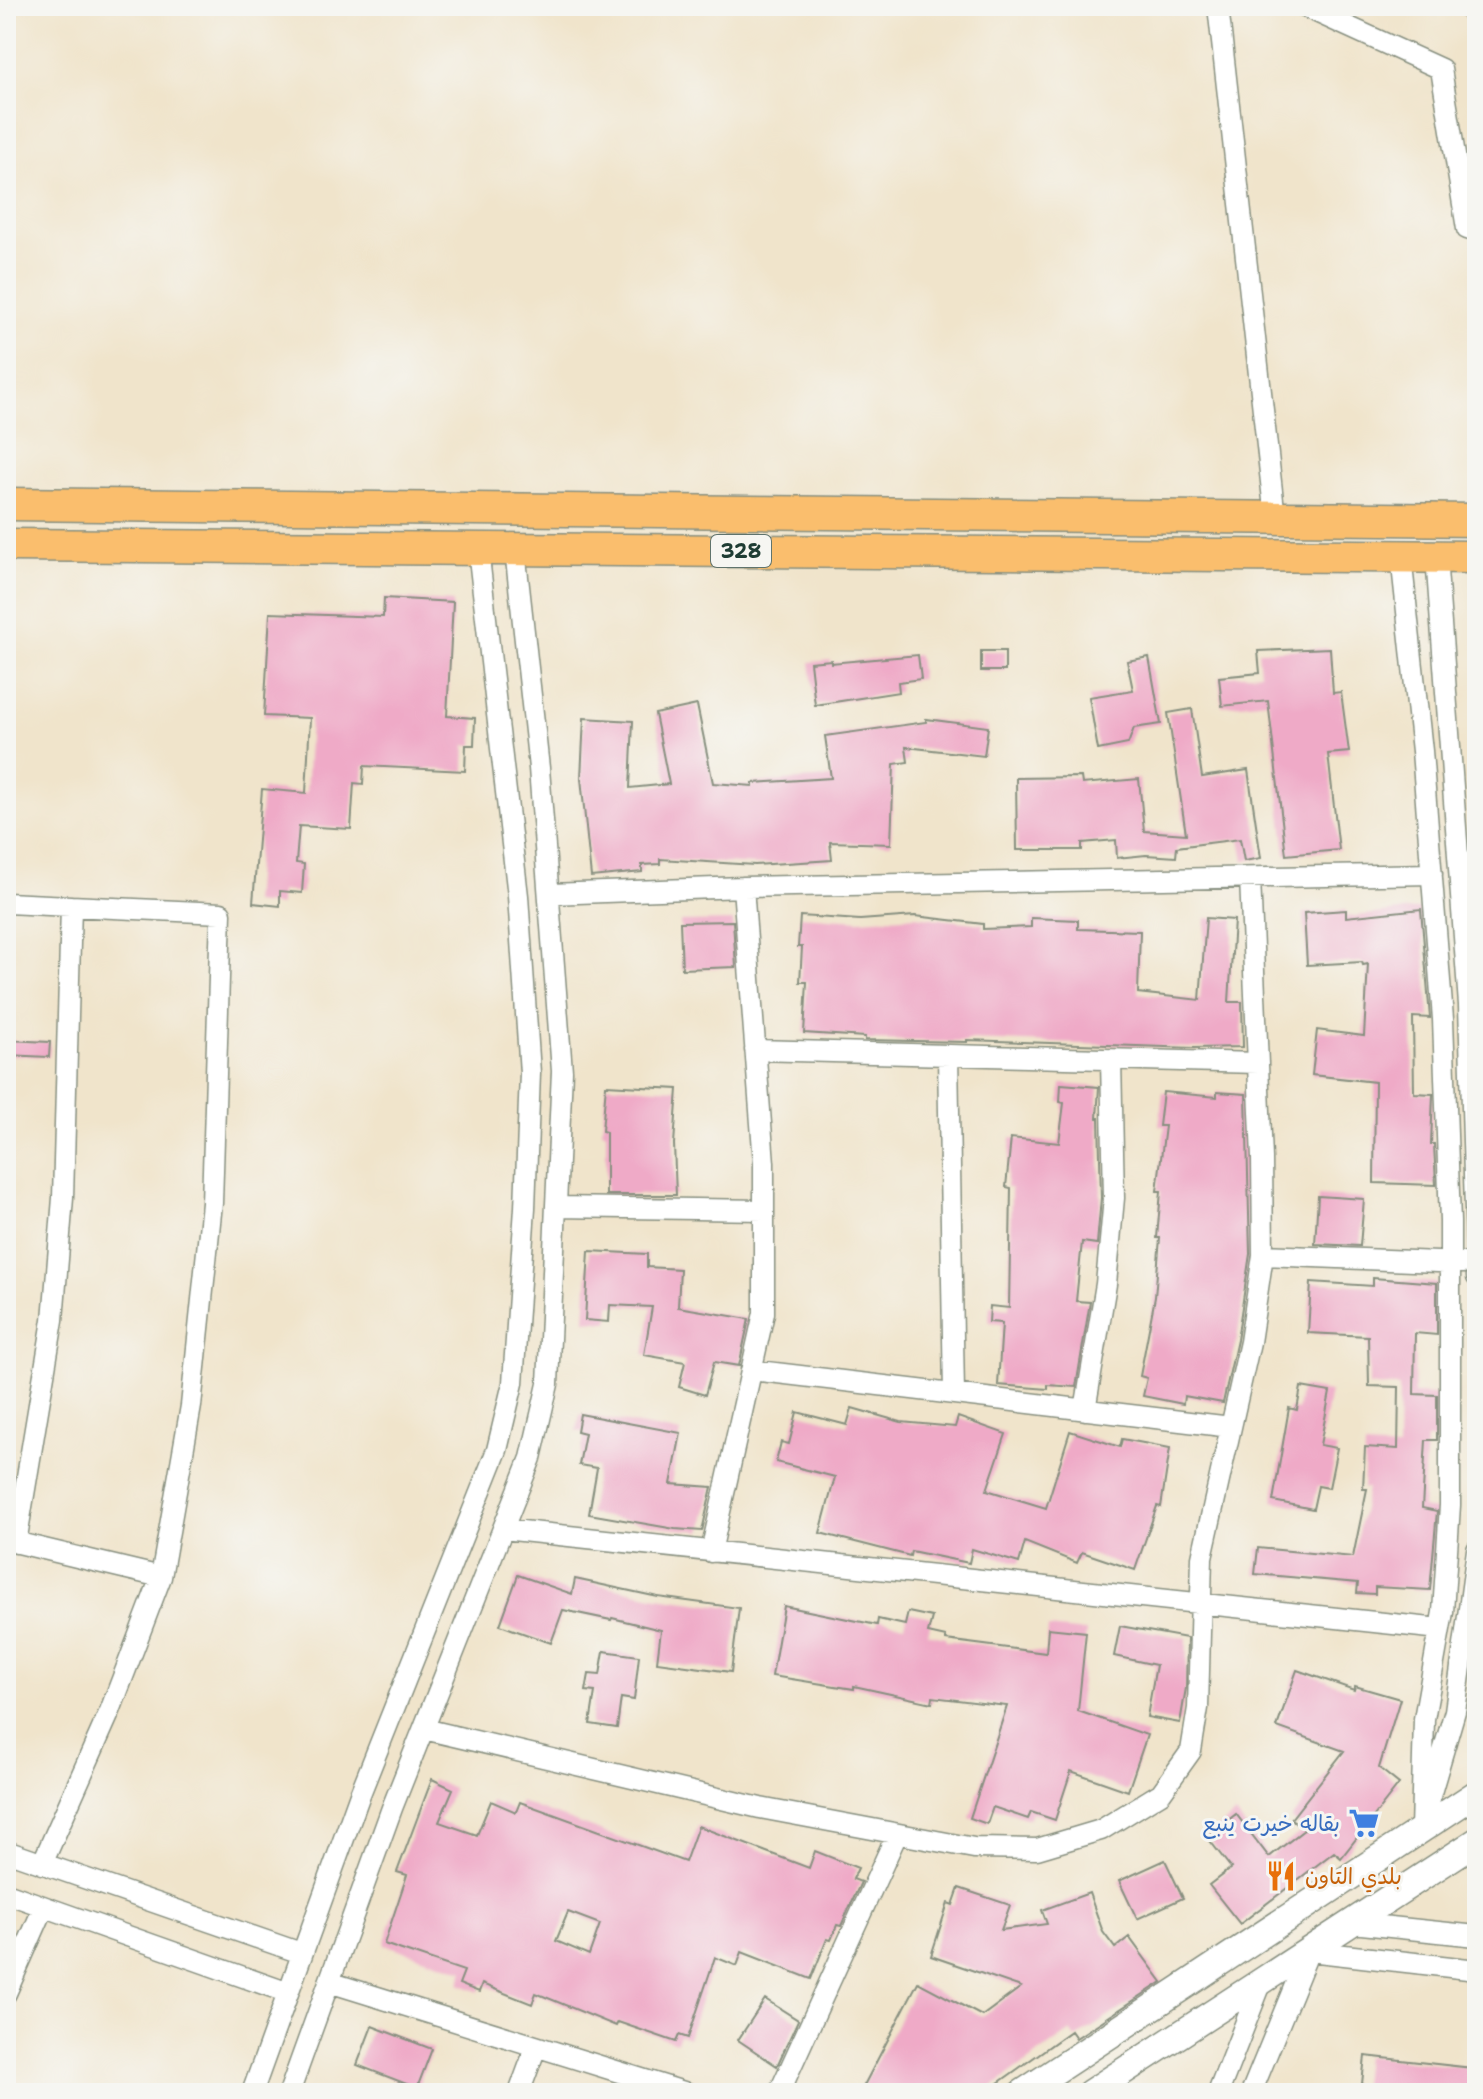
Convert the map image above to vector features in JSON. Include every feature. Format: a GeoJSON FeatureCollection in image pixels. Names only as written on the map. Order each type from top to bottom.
{"type":"FeatureCollection","features":[{"type":"Feature","properties":{"kind":"main road"},"geometry":{"type":"LineString","coordinates":[[6,504],[1477,520]]}},
{"type":"Feature","properties":{"kind":"main road","name":"328"},"geometry":{"type":"LineString","coordinates":[[6,545],[1477,557]]}},
{"type":"Feature","properties":{"kind":"street"},"geometry":{"type":"LineString","coordinates":[[1218,6],[1275,518]]}},
{"type":"Feature","properties":{"kind":"street"},"geometry":{"type":"LineString","coordinates":[[1303,6],[1441,69],[1467,229],[1477,232]]}},
{"type":"Feature","properties":{"kind":"street"},"geometry":{"type":"LineString","coordinates":[[1464,6],[1477,13]]}},
{"type":"Feature","properties":{"kind":"street"},"geometry":{"type":"LineString","coordinates":[[252,2093],[360,1794],[497,1450],[513,1383],[530,1073],[518,896],[478,549]]}},
{"type":"Feature","properties":{"kind":"street"},"geometry":{"type":"LineString","coordinates":[[289,2093],[424,1729],[531,1458],[548,1384],[562,1071],[550,894],[515,550]]}},
{"type":"Feature","properties":{"kind":"street"},"geometry":{"type":"LineString","coordinates":[[1401,556],[1422,751],[1443,1019],[1450,1262],[1450,1505],[1440,1629],[1424,1719],[1421,1830]]}},
{"type":"Feature","properties":{"kind":"street"},"geometry":{"type":"LineString","coordinates":[[1436,556],[1474,1070],[1477,1277]]}},
{"type":"Feature","properties":{"kind":"street"},"geometry":{"type":"LineString","coordinates":[[550,894],[743,887],[1432,874]]}},
{"type":"Feature","properties":{"kind":"street"},"geometry":{"type":"LineString","coordinates":[[424,1729],[760,1808],[974,1848],[1037,1849],[1101,1830],[1161,1793],[1191,1751],[1198,1708],[1202,1557],[1250,1342],[1263,1255],[1250,878]]}},
{"type":"Feature","properties":{"kind":"street"},"geometry":{"type":"LineString","coordinates":[[711,1552],[764,1313],[764,1163],[743,887]]}},
{"type":"Feature","properties":{"kind":"street"},"geometry":{"type":"LineString","coordinates":[[6,903],[221,913],[212,1203],[191,1406],[161,1577],[110,1711],[42,1864]]}},
{"type":"Feature","properties":{"kind":"street"},"geometry":{"type":"LineString","coordinates":[[71,906],[63,1198],[54,1305],[11,1542],[161,1577]]}},
{"type":"Feature","properties":{"kind":"street"},"geometry":{"type":"LineString","coordinates":[[755,1050],[1258,1063]]}},
{"type":"Feature","properties":{"kind":"street"},"geometry":{"type":"LineString","coordinates":[[948,1055],[954,1394]]}},
{"type":"Feature","properties":{"kind":"street"},"geometry":{"type":"LineString","coordinates":[[1085,1410],[1106,1284],[1114,1198],[1111,1060]]}},
{"type":"Feature","properties":{"kind":"street"},"geometry":{"type":"LineString","coordinates":[[556,1207],[764,1210]]}},
{"type":"Feature","properties":{"kind":"street"},"geometry":{"type":"LineString","coordinates":[[1263,1255],[1477,1265]]}},
{"type":"Feature","properties":{"kind":"street"},"geometry":{"type":"LineString","coordinates":[[1450,1262],[1477,1291]]}},
{"type":"Feature","properties":{"kind":"street"},"geometry":{"type":"LineString","coordinates":[[751,1370],[1231,1427]]}},
{"type":"Feature","properties":{"kind":"street"},"geometry":{"type":"LineString","coordinates":[[503,1529],[1440,1629]]}},
{"type":"Feature","properties":{"kind":"street"},"geometry":{"type":"LineString","coordinates":[[1421,1830],[1455,1711],[1477,1550]]}},
{"type":"Feature","properties":{"kind":"street"},"geometry":{"type":"LineString","coordinates":[[1022,2093],[1477,1793]]}},
{"type":"Feature","properties":{"kind":"street"},"geometry":{"type":"LineString","coordinates":[[779,2093],[897,1834]]}},
{"type":"Feature","properties":{"kind":"street"},"geometry":{"type":"LineString","coordinates":[[1090,2093],[1477,1841]]}},
{"type":"Feature","properties":{"kind":"street"},"geometry":{"type":"LineString","coordinates":[[6,1851],[301,1953]]}},
{"type":"Feature","properties":{"kind":"street"},"geometry":{"type":"LineString","coordinates":[[6,1893],[286,1992]]}},
{"type":"Feature","properties":{"kind":"street"},"geometry":{"type":"LineString","coordinates":[[6,1993],[44,1907]]}},
{"type":"Feature","properties":{"kind":"street"},"geometry":{"type":"LineString","coordinates":[[1352,1923],[1477,1936]]}},
{"type":"Feature","properties":{"kind":"street"},"geometry":{"type":"LineString","coordinates":[[1309,1951],[1477,1970]]}},
{"type":"Feature","properties":{"kind":"street"},"geometry":{"type":"LineString","coordinates":[[1251,2093],[1309,1951]]}},
{"type":"Feature","properties":{"kind":"street"},"geometry":{"type":"LineString","coordinates":[[1218,2093],[1262,1981]]}},
{"type":"Feature","properties":{"kind":"street"},"geometry":{"type":"LineString","coordinates":[[329,1982],[687,2093]]}},
{"type":"Feature","properties":{"kind":"street"},"geometry":{"type":"LineString","coordinates":[[519,2093],[536,2047]]}},
{"type":"Feature","properties":{"kind":"building"},"geometry":{"type":"Polygon","coordinates":[[[384,598],[453,602],[447,716],[475,718],[474,745],[466,745],[465,771],[364,766],[363,784],[354,783],[351,829],[299,826],[296,863],[304,864],[302,893],[280,891],[280,906],[253,903],[262,789],[306,793],[310,718],[264,716],[270,613],[383,617],[384,598]]]}},
{"type":"Feature","properties":{"kind":"building"},"geometry":{"type":"Polygon","coordinates":[[[1330,648],[1333,693],[1341,692],[1349,752],[1328,754],[1339,850],[1286,855],[1268,701],[1222,706],[1219,677],[1260,673],[1258,651],[1330,648]]]}},
{"type":"Feature","properties":{"kind":"building"},"geometry":{"type":"Polygon","coordinates":[[[981,651],[1005,651],[1005,671],[981,671],[981,651]]]}},
{"type":"Feature","properties":{"kind":"building"},"geometry":{"type":"Polygon","coordinates":[[[918,655],[921,679],[898,682],[899,692],[815,705],[810,662],[918,655]]]}},
{"type":"Feature","properties":{"kind":"building"},"geometry":{"type":"Polygon","coordinates":[[[1149,657],[1161,724],[1134,728],[1128,744],[1098,750],[1089,697],[1133,690],[1127,661],[1149,657]]]}},
{"type":"Feature","properties":{"kind":"building"},"geometry":{"type":"Polygon","coordinates":[[[697,705],[713,783],[753,786],[753,783],[831,778],[825,736],[926,722],[926,719],[988,727],[984,756],[906,747],[908,762],[894,764],[891,844],[830,842],[832,860],[755,865],[660,859],[660,864],[642,865],[642,872],[591,877],[581,778],[584,718],[633,721],[630,788],[669,784],[655,714],[697,705]]]}},
{"type":"Feature","properties":{"kind":"building"},"geometry":{"type":"Polygon","coordinates":[[[1192,709],[1202,777],[1248,770],[1261,858],[1244,861],[1240,839],[1177,847],[1176,857],[1146,855],[1117,858],[1116,840],[1082,843],[1082,850],[1017,850],[1016,778],[1081,777],[1082,784],[1139,779],[1144,831],[1186,834],[1168,713],[1192,709]]]}},
{"type":"Feature","properties":{"kind":"building"},"geometry":{"type":"Polygon","coordinates":[[[1421,909],[1430,1018],[1413,1017],[1414,1093],[1433,1094],[1431,1144],[1434,1144],[1436,1185],[1374,1183],[1375,1082],[1312,1075],[1317,1030],[1364,1036],[1368,964],[1307,965],[1304,913],[1346,910],[1346,917],[1421,909]]]}},
{"type":"Feature","properties":{"kind":"building"},"geometry":{"type":"Polygon","coordinates":[[[800,916],[860,920],[915,916],[983,924],[983,929],[1031,927],[1031,918],[1078,920],[1078,929],[1140,931],[1138,993],[1200,1000],[1206,918],[1234,920],[1229,1002],[1242,1002],[1243,1047],[865,1040],[865,1037],[804,1033],[807,982],[800,982],[800,916]]]}},
{"type":"Feature","properties":{"kind":"building"},"geometry":{"type":"Polygon","coordinates":[[[733,921],[736,967],[682,969],[680,922],[733,921]]]}},
{"type":"Feature","properties":{"kind":"building"},"geometry":{"type":"Polygon","coordinates":[[[6,1040],[50,1042],[49,1057],[6,1055],[6,1040]]]}},
{"type":"Feature","properties":{"kind":"building"},"geometry":{"type":"Polygon","coordinates":[[[1061,1084],[1099,1087],[1097,1118],[1101,1198],[1097,1244],[1082,1242],[1076,1301],[1090,1302],[1076,1387],[1048,1385],[1048,1389],[998,1385],[1002,1323],[989,1322],[990,1306],[1009,1308],[1011,1188],[1006,1187],[1011,1138],[1059,1143],[1064,1103],[1060,1102],[1061,1084]]]}},
{"type":"Feature","properties":{"kind":"building"},"geometry":{"type":"Polygon","coordinates":[[[606,1085],[678,1089],[674,1144],[676,1195],[606,1195],[606,1132],[602,1131],[606,1085]]]}},
{"type":"Feature","properties":{"kind":"building"},"geometry":{"type":"Polygon","coordinates":[[[1163,1092],[1217,1097],[1217,1092],[1246,1094],[1250,1254],[1237,1340],[1223,1403],[1184,1396],[1183,1404],[1143,1396],[1147,1378],[1140,1376],[1155,1297],[1160,1238],[1157,1238],[1161,1191],[1157,1191],[1165,1126],[1159,1126],[1163,1092]]]}},
{"type":"Feature","properties":{"kind":"building"},"geometry":{"type":"Polygon","coordinates":[[[1318,1196],[1364,1199],[1360,1246],[1315,1244],[1318,1196]]]}},
{"type":"Feature","properties":{"kind":"building"},"geometry":{"type":"Polygon","coordinates":[[[589,1251],[647,1254],[647,1267],[680,1269],[678,1307],[749,1319],[739,1366],[714,1362],[705,1395],[679,1387],[685,1362],[644,1355],[652,1307],[610,1305],[609,1322],[585,1320],[589,1251]]]}},
{"type":"Feature","properties":{"kind":"building"},"geometry":{"type":"Polygon","coordinates":[[[1373,1278],[1437,1283],[1437,1335],[1415,1333],[1414,1394],[1437,1395],[1437,1440],[1426,1440],[1422,1508],[1437,1511],[1430,1590],[1375,1587],[1375,1594],[1357,1593],[1358,1583],[1255,1574],[1258,1548],[1353,1557],[1367,1489],[1363,1489],[1365,1447],[1398,1449],[1399,1387],[1369,1386],[1368,1336],[1308,1333],[1311,1282],[1373,1286],[1373,1278]]]}},
{"type":"Feature","properties":{"kind":"building"},"geometry":{"type":"Polygon","coordinates":[[[1301,1387],[1330,1392],[1320,1445],[1337,1448],[1329,1488],[1318,1486],[1313,1509],[1273,1501],[1289,1408],[1297,1410],[1301,1387]]]}},
{"type":"Feature","properties":{"kind":"building"},"geometry":{"type":"Polygon","coordinates":[[[852,1408],[901,1422],[955,1427],[958,1417],[1006,1434],[987,1490],[1046,1508],[1070,1431],[1120,1447],[1122,1439],[1170,1448],[1161,1507],[1157,1506],[1135,1570],[1082,1552],[1077,1563],[1025,1542],[1019,1563],[972,1549],[969,1563],[911,1551],[910,1556],[820,1533],[835,1477],[776,1462],[781,1442],[789,1444],[797,1412],[847,1425],[852,1408]]]}},
{"type":"Feature","properties":{"kind":"building"},"geometry":{"type":"Polygon","coordinates":[[[580,1414],[681,1433],[671,1484],[712,1487],[702,1531],[589,1514],[597,1468],[579,1465],[585,1433],[577,1431],[580,1414]]]}},
{"type":"Feature","properties":{"kind":"building"},"geometry":{"type":"Polygon","coordinates":[[[518,1575],[572,1594],[575,1579],[658,1597],[739,1608],[731,1672],[657,1662],[661,1630],[612,1618],[563,1610],[551,1643],[500,1625],[518,1575]]]}},
{"type":"Feature","properties":{"kind":"building"},"geometry":{"type":"Polygon","coordinates":[[[784,1606],[877,1625],[878,1619],[905,1625],[908,1612],[932,1617],[928,1633],[946,1637],[946,1640],[1046,1653],[1048,1628],[1086,1632],[1078,1711],[1147,1735],[1128,1791],[1071,1771],[1055,1820],[1031,1812],[1028,1819],[993,1807],[987,1824],[970,1818],[1007,1706],[933,1697],[932,1703],[854,1686],[854,1689],[772,1676],[784,1606]]]}},
{"type":"Feature","properties":{"kind":"building"},"geometry":{"type":"Polygon","coordinates":[[[1120,1626],[1187,1638],[1186,1688],[1180,1723],[1147,1717],[1156,1665],[1114,1656],[1120,1626]]]}},
{"type":"Feature","properties":{"kind":"building"},"geometry":{"type":"Polygon","coordinates":[[[604,1651],[639,1656],[634,1700],[621,1698],[617,1728],[590,1724],[595,1692],[586,1691],[589,1674],[600,1675],[604,1651]]]}},
{"type":"Feature","properties":{"kind":"building"},"geometry":{"type":"Polygon","coordinates":[[[1297,1670],[1354,1690],[1355,1686],[1400,1699],[1379,1768],[1399,1784],[1341,1858],[1334,1852],[1240,1924],[1209,1885],[1231,1868],[1207,1837],[1236,1814],[1269,1857],[1305,1829],[1291,1819],[1344,1751],[1277,1727],[1297,1670]]]}},
{"type":"Feature","properties":{"kind":"building"},"geometry":{"type":"Polygon","coordinates":[[[432,1779],[453,1789],[439,1822],[477,1835],[491,1801],[516,1812],[520,1802],[685,1862],[698,1826],[809,1868],[815,1851],[858,1868],[853,1879],[861,1882],[841,1926],[837,1925],[831,1940],[827,1939],[811,1979],[742,1952],[737,1966],[715,1957],[688,2038],[679,2035],[676,2042],[618,2022],[616,2026],[536,1993],[532,2004],[482,1984],[479,1992],[459,1984],[464,1971],[384,1944],[407,1875],[397,1872],[432,1779]],[[568,1912],[556,1941],[589,1955],[600,1924],[568,1912]]]}},
{"type":"Feature","properties":{"kind":"building"},"geometry":{"type":"Polygon","coordinates":[[[1165,1860],[1183,1898],[1137,1919],[1119,1881],[1165,1860]]]}},
{"type":"Feature","properties":{"kind":"building"},"geometry":{"type":"Polygon","coordinates":[[[959,1888],[1010,1905],[1001,1930],[1047,1924],[1042,1910],[1089,1893],[1103,1932],[1115,1948],[1129,1937],[1162,1982],[1076,2038],[1071,2031],[984,2093],[860,2093],[918,1982],[982,2016],[1021,1987],[931,1956],[948,1903],[953,1905],[959,1888]]]}},
{"type":"Feature","properties":{"kind":"building"},"geometry":{"type":"Polygon","coordinates":[[[765,1999],[798,2020],[777,2066],[738,2040],[765,1999]]]}},
{"type":"Feature","properties":{"kind":"building"},"geometry":{"type":"Polygon","coordinates":[[[372,2026],[432,2049],[417,2088],[357,2065],[372,2026]]]}},
{"type":"Feature","properties":{"kind":"building"},"geometry":{"type":"Polygon","coordinates":[[[1365,2056],[1472,2068],[1469,2093],[1361,2093],[1365,2056]]]}},
{"type":"Feature","properties":{"kind":"place","name":"بقاله خيرت ينبع"},"geometry":{"type":"Point","coordinates":[1364,1823]}},
{"type":"Feature","properties":{"kind":"place","name":"بلدي التاون"},"geometry":{"type":"Point","coordinates":[1281,1876]}}]}
